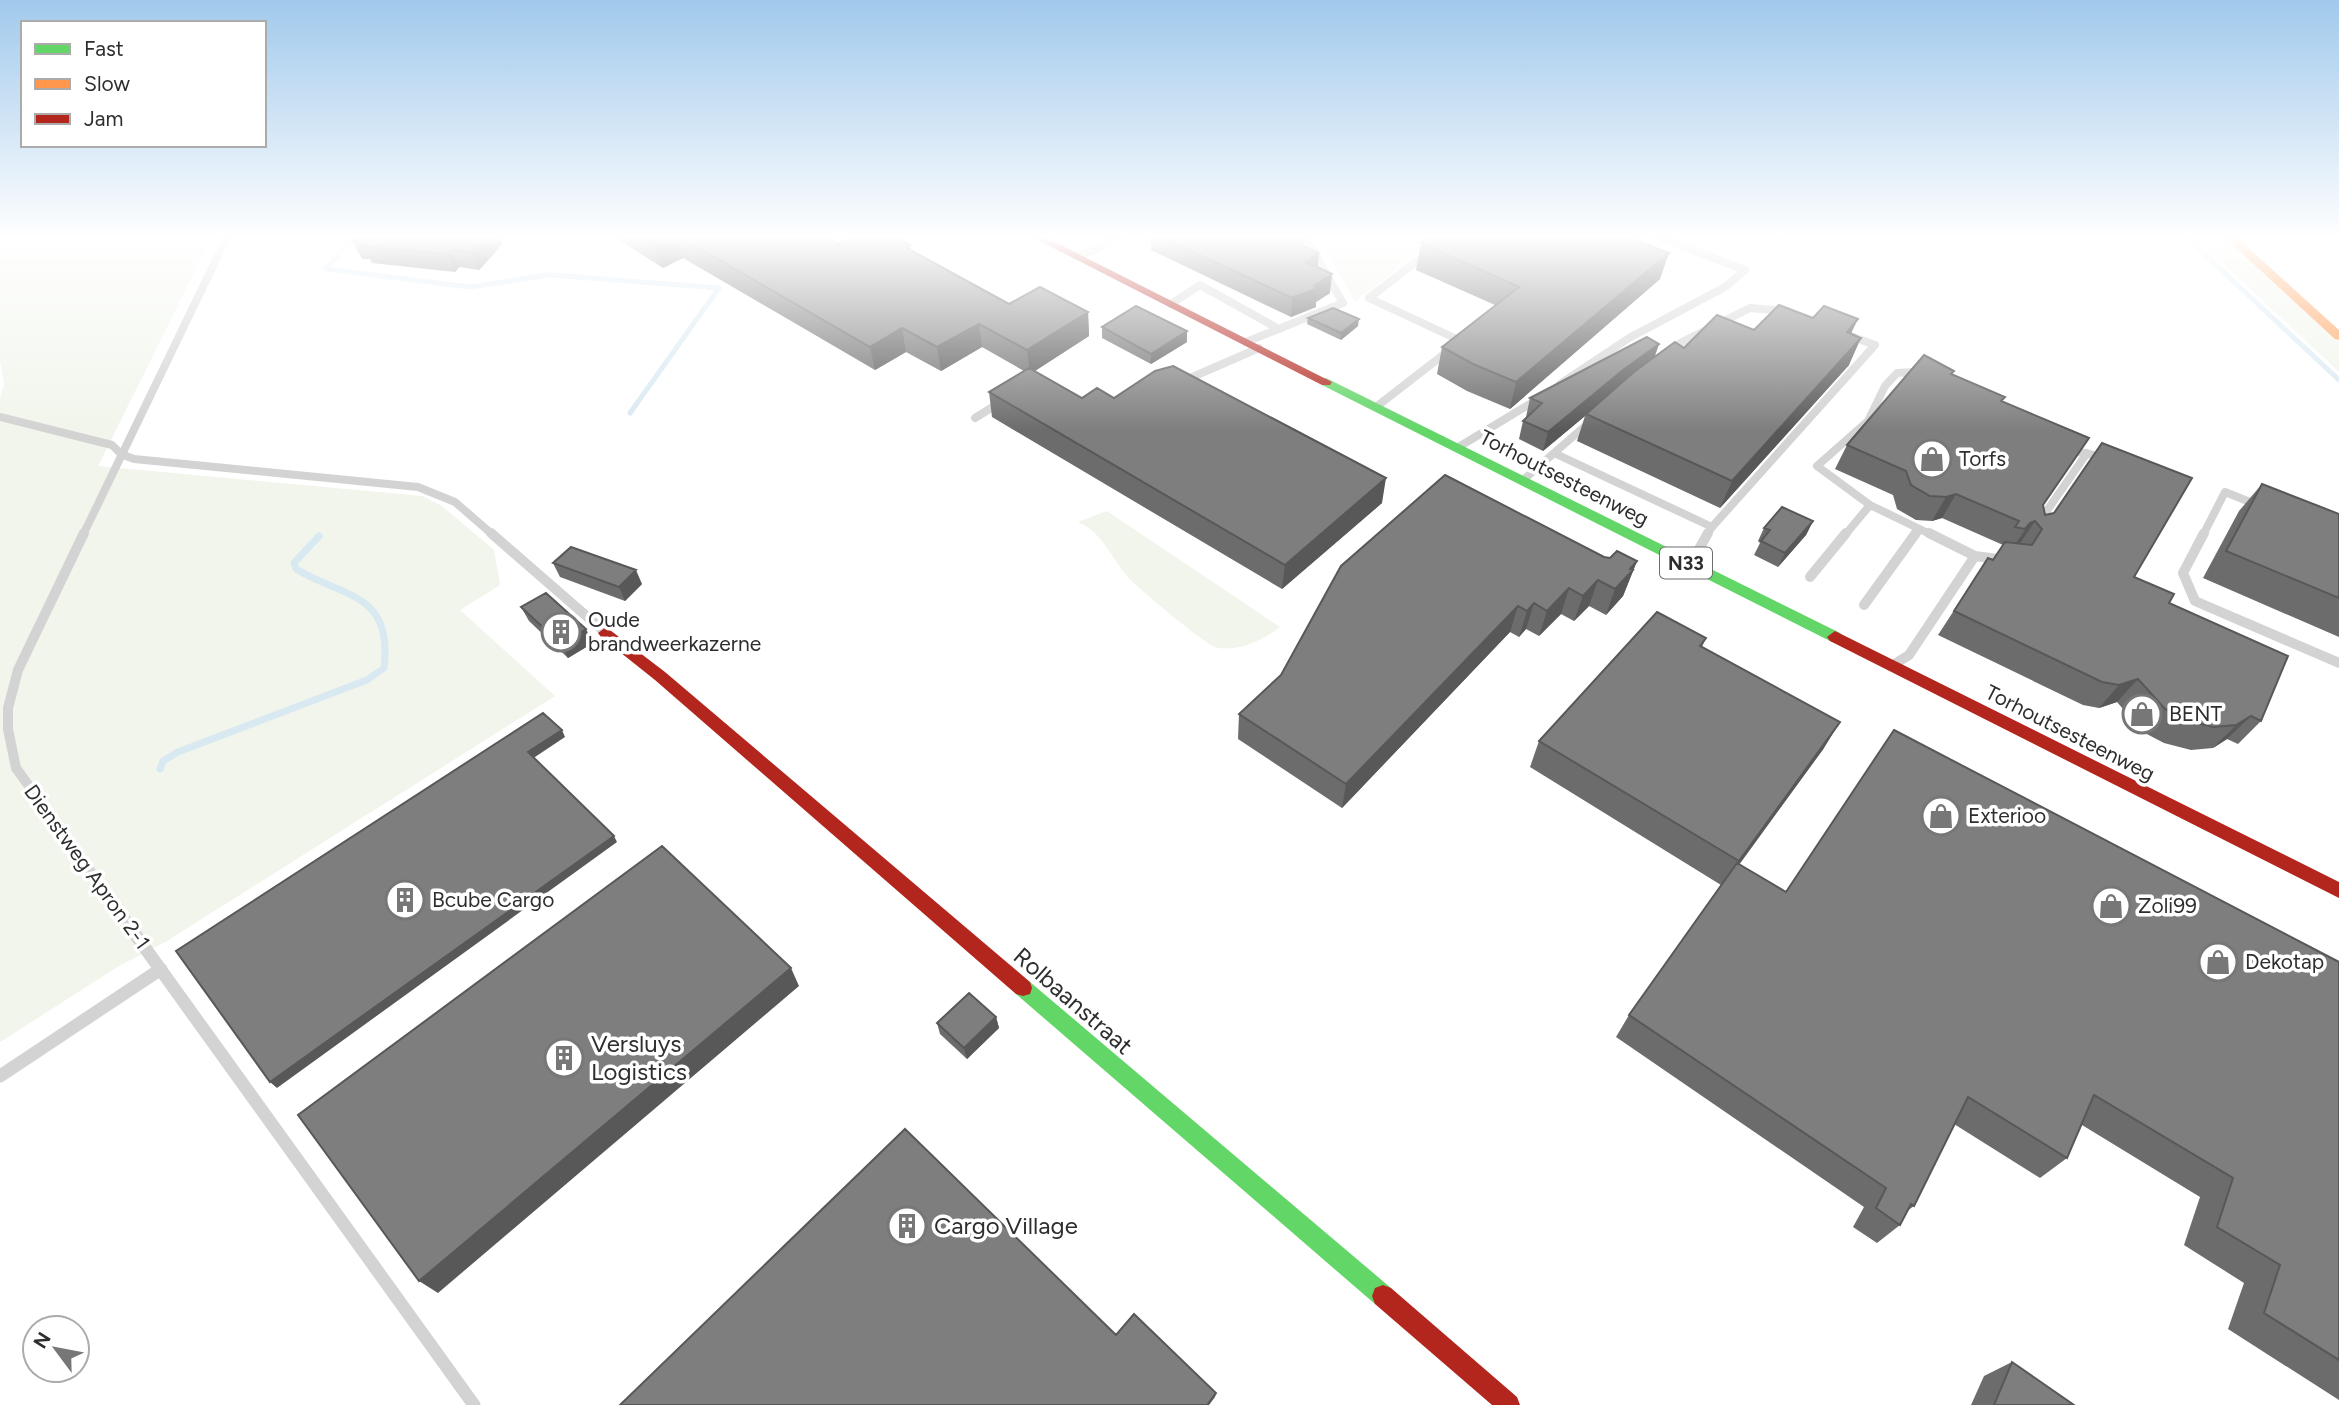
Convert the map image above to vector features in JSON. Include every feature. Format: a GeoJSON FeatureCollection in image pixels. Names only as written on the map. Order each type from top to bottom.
{"type":"FeatureCollection","features":[{"type":"Feature","properties":{"kind":"main road","name":"Torhoutsesteenweg"},"geometry":{"type":"LineString","coordinates":[[1164,301],[2336,889]]}},
{"type":"Feature","properties":{"kind":"main road"},"geometry":{"type":"LineString","coordinates":[[2300,301],[2339,336]]}},
{"type":"Feature","properties":{"kind":"main road","name":"Rolbaanstraat"},"geometry":{"type":"LineString","coordinates":[[606,633],[660,676],[1509,1405]]}},
{"type":"Feature","properties":{"kind":"lane","name":"Dienstweg Apron 2-1"},"geometry":{"type":"LineString","coordinates":[[196,301],[18,670],[6,704],[8,734],[16,768],[474,1405]]}},
{"type":"Feature","properties":{"kind":"lane"},"geometry":{"type":"LineString","coordinates":[[1171,304],[1176,301]]}},
{"type":"Feature","properties":{"kind":"lane"},"geometry":{"type":"LineString","coordinates":[[1228,301],[1279,329]]}},
{"type":"Feature","properties":{"kind":"lane"},"geometry":{"type":"LineString","coordinates":[[1172,384],[1279,329],[1343,303],[1342,301]]}},
{"type":"Feature","properties":{"kind":"lane"},"geometry":{"type":"LineString","coordinates":[[1374,301],[1461,341],[1376,407]]}},
{"type":"Feature","properties":{"kind":"lane"},"geometry":{"type":"LineString","coordinates":[[1457,448],[1529,405],[1629,338],[1699,301]]}},
{"type":"Feature","properties":{"kind":"lane"},"geometry":{"type":"LineString","coordinates":[[1662,364],[1680,344],[1751,308],[1784,310],[1797,315]]}},
{"type":"Feature","properties":{"kind":"lane"},"geometry":{"type":"LineString","coordinates":[[1690,565],[1712,527],[1875,345],[1836,330]]}},
{"type":"Feature","properties":{"kind":"lane"},"geometry":{"type":"LineString","coordinates":[[1934,381],[1914,372],[1897,373],[1885,386],[1868,421],[1817,466],[1870,505],[1918,531],[1975,556],[2013,561],[2018,554]]}},
{"type":"Feature","properties":{"kind":"lane"},"geometry":{"type":"LineString","coordinates":[[975,418],[1010,397]]}},
{"type":"Feature","properties":{"kind":"lane"},"geometry":{"type":"LineString","coordinates":[[1522,481],[1602,411]]}},
{"type":"Feature","properties":{"kind":"lane"},"geometry":{"type":"LineString","coordinates":[[0,416],[112,445],[121,454],[134,459],[418,487],[437,493],[455,502],[606,633]]}},
{"type":"Feature","properties":{"kind":"lane"},"geometry":{"type":"LineString","coordinates":[[2054,444],[2120,464]]}},
{"type":"Feature","properties":{"kind":"lane"},"geometry":{"type":"LineString","coordinates":[[1554,453],[1712,527]]}},
{"type":"Feature","properties":{"kind":"lane"},"geometry":{"type":"LineString","coordinates":[[2032,533],[2087,453]]}},
{"type":"Feature","properties":{"kind":"lane"},"geometry":{"type":"LineString","coordinates":[[2276,513],[2225,492],[2183,573],[2195,601],[2339,663]]}},
{"type":"Feature","properties":{"kind":"lane"},"geometry":{"type":"LineString","coordinates":[[1810,577],[1870,505]]}},
{"type":"Feature","properties":{"kind":"lane"},"geometry":{"type":"LineString","coordinates":[[1864,605],[1918,531]]}},
{"type":"Feature","properties":{"kind":"lane"},"geometry":{"type":"LineString","coordinates":[[1891,667],[1909,655],[1975,556]]}},
{"type":"Feature","properties":{"kind":"lane"},"geometry":{"type":"LineString","coordinates":[[2336,889],[2339,871]]}},
{"type":"Feature","properties":{"kind":"lane"},"geometry":{"type":"LineString","coordinates":[[0,1076],[161,970]]}},
{"type":"Feature","properties":{"kind":"shaded area"},"geometry":{"type":"Polygon","coordinates":[[[0,301],[180,301],[98,466],[422,496],[442,506],[494,550],[500,585],[460,610],[555,696],[167,941],[119,966],[0,1042],[0,398],[4,384],[0,360],[0,301]]]}},
{"type":"Feature","properties":{"kind":"shaded area"},"geometry":{"type":"Polygon","coordinates":[[[2262,301],[2293,301],[2339,342],[2339,372],[2262,301]]]}},
{"type":"Feature","properties":{"kind":"shaded area"},"geometry":{"type":"Polygon","coordinates":[[[1107,511],[1280,627],[1258,641],[1241,647],[1215,647],[1209,643],[1133,582],[1094,532],[1078,522],[1107,511]]]}},
{"type":"Feature","properties":{"kind":"building"},"geometry":{"type":"Polygon","coordinates":[[[790,301],[1003,301],[1009,304],[1015,301],[1066,301],[1088,312],[1027,350],[979,324],[937,347],[902,328],[870,347],[790,301]]]}},
{"type":"Feature","properties":{"kind":"building"},"geometry":{"type":"Polygon","coordinates":[[[1502,301],[1613,301],[1516,382],[1473,364],[1442,347],[1502,301]]]}},
{"type":"Feature","properties":{"kind":"building"},"geometry":{"type":"Polygon","coordinates":[[[1779,305],[1813,318],[1824,306],[1858,319],[1847,332],[1861,338],[1732,481],[1586,414],[1634,372],[1675,342],[1684,348],[1717,315],[1754,330],[1779,305]]]}},
{"type":"Feature","properties":{"kind":"building"},"geometry":{"type":"Polygon","coordinates":[[[1136,306],[1187,331],[1151,354],[1102,327],[1136,306]]]}},
{"type":"Feature","properties":{"kind":"building"},"geometry":{"type":"Polygon","coordinates":[[[1333,308],[1359,319],[1341,333],[1308,318],[1333,308]]]}},
{"type":"Feature","properties":{"kind":"building"},"geometry":{"type":"Polygon","coordinates":[[[1647,337],[1659,344],[1548,432],[1523,421],[1542,403],[1530,398],[1647,337]]]}},
{"type":"Feature","properties":{"kind":"building"},"geometry":{"type":"Polygon","coordinates":[[[1924,355],[1954,371],[1951,374],[2005,397],[2001,401],[2089,438],[2043,505],[2045,515],[2054,513],[2102,443],[2192,478],[2134,577],[2174,594],[2169,603],[2288,656],[2261,721],[2251,716],[2236,725],[2213,727],[2186,720],[2165,709],[2138,679],[2119,685],[2102,682],[1954,611],[1988,558],[1993,560],[2005,542],[2032,545],[2042,529],[2035,521],[2025,529],[2015,527],[2019,521],[1956,494],[1946,497],[1930,496],[1911,485],[1906,471],[1847,445],[1924,355]]]}},
{"type":"Feature","properties":{"kind":"building"},"geometry":{"type":"Polygon","coordinates":[[[1173,366],[1386,478],[1285,565],[989,392],[1029,368],[1082,398],[1097,388],[1114,398],[1155,371],[1173,366]]]}},
{"type":"Feature","properties":{"kind":"building"},"geometry":{"type":"Polygon","coordinates":[[[1445,475],[1604,557],[1610,558],[1617,551],[1637,561],[1630,569],[1633,570],[1615,589],[1598,580],[1583,596],[1569,588],[1547,611],[1534,603],[1527,611],[1518,606],[1346,784],[1239,714],[1281,675],[1341,566],[1445,475]]]}},
{"type":"Feature","properties":{"kind":"building"},"geometry":{"type":"Polygon","coordinates":[[[2262,484],[2339,514],[2339,598],[2226,551],[2262,484]]]}},
{"type":"Feature","properties":{"kind":"building"},"geometry":{"type":"Polygon","coordinates":[[[1782,507],[1813,521],[1785,553],[1761,541],[1770,530],[1764,528],[1782,507]]]}},
{"type":"Feature","properties":{"kind":"building"},"geometry":{"type":"Polygon","coordinates":[[[571,547],[636,570],[619,587],[553,563],[571,547]]]}},
{"type":"Feature","properties":{"kind":"building"},"geometry":{"type":"Polygon","coordinates":[[[546,593],[586,629],[561,644],[521,607],[546,593]]]}},
{"type":"Feature","properties":{"kind":"building"},"geometry":{"type":"Polygon","coordinates":[[[1657,612],[1706,638],[1700,646],[1840,722],[1739,861],[1539,741],[1657,612]]]}},
{"type":"Feature","properties":{"kind":"building","name":"Bcube Cargo"},"geometry":{"type":"Polygon","coordinates":[[[543,713],[562,730],[528,752],[614,836],[270,1082],[176,951],[543,713]]]}},
{"type":"Feature","properties":{"kind":"building"},"geometry":{"type":"Polygon","coordinates":[[[1894,730],[2339,962],[2339,1360],[2264,1313],[2280,1265],[2217,1227],[2233,1178],[2094,1095],[2067,1158],[1968,1097],[1914,1206],[1911,1204],[1900,1225],[1876,1208],[1886,1188],[1629,1015],[1737,863],[1786,892],[1894,730]]]}},
{"type":"Feature","properties":{"kind":"building","name":"Versluys Logistics"},"geometry":{"type":"Polygon","coordinates":[[[662,846],[791,968],[419,1281],[298,1115],[662,846]]]}},
{"type":"Feature","properties":{"kind":"building"},"geometry":{"type":"Polygon","coordinates":[[[969,993],[996,1017],[964,1048],[937,1023],[969,993]]]}},
{"type":"Feature","properties":{"kind":"building","name":"Cargo Village"},"geometry":{"type":"Polygon","coordinates":[[[905,1129],[1116,1335],[1134,1314],[1216,1393],[1207,1405],[620,1405],[905,1129]]]}},
{"type":"Feature","properties":{"kind":"building"},"geometry":{"type":"Polygon","coordinates":[[[2012,1362],[2074,1405],[1994,1405],[2012,1362]]]}},
{"type":"Feature","properties":{"kind":"waterway"},"geometry":{"type":"LineString","coordinates":[[630,413],[710,301]]}},
{"type":"Feature","properties":{"kind":"waterway"},"geometry":{"type":"LineString","coordinates":[[2254,301],[2339,380]]}},
{"type":"Feature","properties":{"kind":"waterway"},"geometry":{"type":"LineString","coordinates":[[160,769],[163,761],[178,752],[367,680],[384,668],[385,643],[381,625],[373,611],[347,593],[296,569],[294,563],[319,536]]}},
{"type":"Feature","properties":{"kind":"traffic: fast"},"geometry":{"type":"LineString","coordinates":[[1326,382],[1835,637]]}},
{"type":"Feature","properties":{"kind":"traffic: fast"},"geometry":{"type":"LineString","coordinates":[[1023,988],[1383,1296]]}},
{"type":"Feature","properties":{"kind":"traffic: slow"},"geometry":{"type":"LineString","coordinates":[[2300,301],[2339,336]]}},
{"type":"Feature","properties":{"kind":"traffic: jam"},"geometry":{"type":"LineString","coordinates":[[1164,301],[1326,382]]}},
{"type":"Feature","properties":{"kind":"traffic: jam"},"geometry":{"type":"LineString","coordinates":[[606,633],[660,676],[1023,988]]}},
{"type":"Feature","properties":{"kind":"traffic: jam"},"geometry":{"type":"LineString","coordinates":[[1835,637],[2339,890]]}},
{"type":"Feature","properties":{"kind":"traffic: jam"},"geometry":{"type":"LineString","coordinates":[[1383,1296],[1509,1405]]}},
{"type":"Feature","properties":{"kind":"place","name":"Torfs"},"geometry":{"type":"Point","coordinates":[1932,459]}},
{"type":"Feature","properties":{"kind":"place","name":"Oude brandweerkazerne"},"geometry":{"type":"Point","coordinates":[561,632]}},
{"type":"Feature","properties":{"kind":"place","name":"BENT"},"geometry":{"type":"Point","coordinates":[2142,714]}},
{"type":"Feature","properties":{"kind":"place","name":"Exterioo"},"geometry":{"type":"Point","coordinates":[1941,816]}},
{"type":"Feature","properties":{"kind":"place","name":"Bcube Cargo"},"geometry":{"type":"Point","coordinates":[405,900]}},
{"type":"Feature","properties":{"kind":"place","name":"Zoli99"},"geometry":{"type":"Point","coordinates":[2111,906]}},
{"type":"Feature","properties":{"kind":"place","name":"Dekotap"},"geometry":{"type":"Point","coordinates":[2218,962]}},
{"type":"Feature","properties":{"kind":"place","name":"Versluys Logistics"},"geometry":{"type":"Point","coordinates":[564,1058]}},
{"type":"Feature","properties":{"kind":"place","name":"Cargo Village"},"geometry":{"type":"Point","coordinates":[907,1226]}}]}
